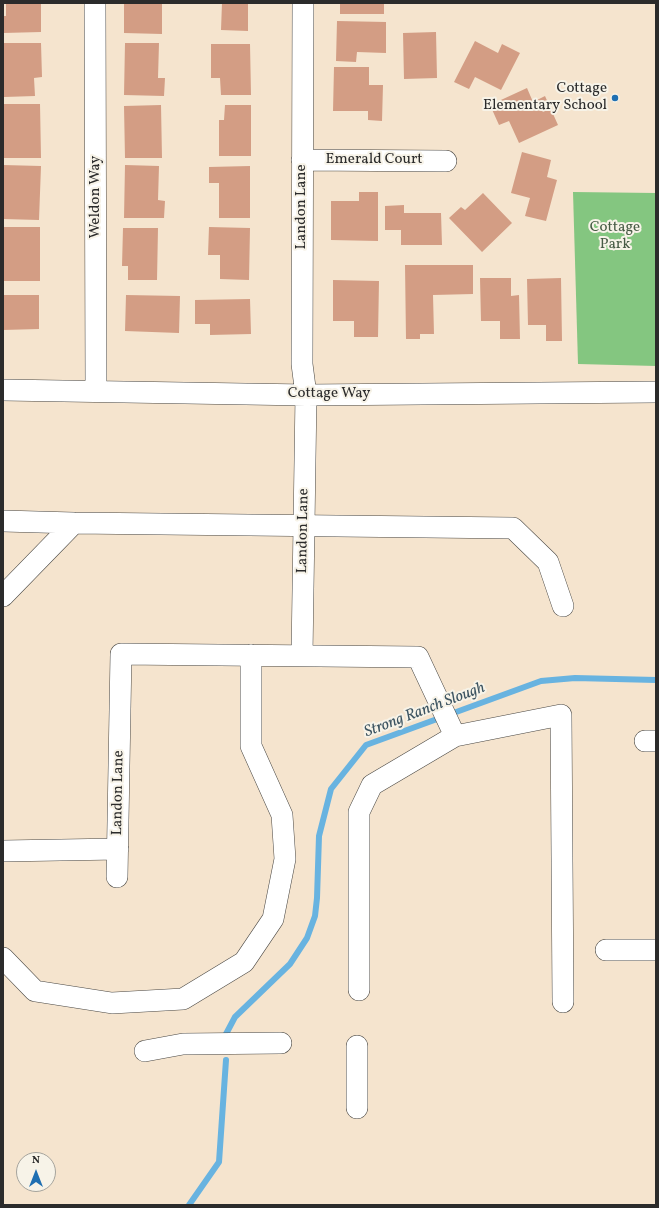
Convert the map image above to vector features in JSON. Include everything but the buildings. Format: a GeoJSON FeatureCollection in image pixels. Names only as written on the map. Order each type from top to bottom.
{"type":"FeatureCollection","features":[{"type":"Feature","properties":{"kind":"street","name":"Weldon Way"},"geometry":{"type":"LineString","coordinates":[[95,3],[96,391]]}},
{"type":"Feature","properties":{"kind":"street","name":"Landon Lane"},"geometry":{"type":"LineString","coordinates":[[118,877],[121,654],[302,655],[306,395],[302,364],[303,3]]}},
{"type":"Feature","properties":{"kind":"street","name":"Emerald Court"},"geometry":{"type":"LineString","coordinates":[[302,160],[446,160]]}},
{"type":"Feature","properties":{"kind":"street","name":"Cottage Way"},"geometry":{"type":"LineString","coordinates":[[3,390],[306,395],[656,392]]}},
{"type":"Feature","properties":{"kind":"street"},"geometry":{"type":"LineString","coordinates":[[3,521],[513,528],[548,562],[562,606]]}},
{"type":"Feature","properties":{"kind":"street"},"geometry":{"type":"LineString","coordinates":[[3,596],[74,523]]}},
{"type":"Feature","properties":{"kind":"street"},"geometry":{"type":"LineString","coordinates":[[3,958],[35,991],[112,1003],[183,999],[244,962],[273,919],[285,859],[282,815],[251,746],[251,655]]}},
{"type":"Feature","properties":{"kind":"street"},"geometry":{"type":"LineString","coordinates":[[302,655],[418,657],[453,732]]}},
{"type":"Feature","properties":{"kind":"street"},"geometry":{"type":"LineString","coordinates":[[360,990],[360,812],[372,785],[453,732],[561,715],[562,1002]]}},
{"type":"Feature","properties":{"kind":"street"},"geometry":{"type":"LineString","coordinates":[[3,851],[118,849]]}},
{"type":"Feature","properties":{"kind":"street"},"geometry":{"type":"LineString","coordinates":[[606,950],[656,950]]}},
{"type":"Feature","properties":{"kind":"street"},"geometry":{"type":"LineString","coordinates":[[145,1051],[183,1044],[281,1043]]}},
{"type":"Feature","properties":{"kind":"street"},"geometry":{"type":"LineString","coordinates":[[357,1046],[357,1108]]}},
{"type":"Feature","properties":{"kind":"green space","name":"Cottage Park"},"geometry":{"type":"Polygon","coordinates":[[[573,192],[656,193],[656,366],[578,364],[573,192]]]}},
{"type":"Feature","properties":{"kind":"waterway","name":"Strong Ranch Slough"},"geometry":{"type":"LineString","coordinates":[[226,1034],[235,1017],[290,964],[307,938],[315,916],[319,836],[331,789],[366,745],[541,681],[575,678],[656,680]]}},
{"type":"Feature","properties":{"kind":"waterway","name":"Strong Ranch Slough"},"geometry":{"type":"LineString","coordinates":[[189,1205],[219,1162],[226,1060]]}},
{"type":"Feature","properties":{"kind":"place","name":"Cottage Elementary School"},"geometry":{"type":"Point","coordinates":[615,98]}}]}
